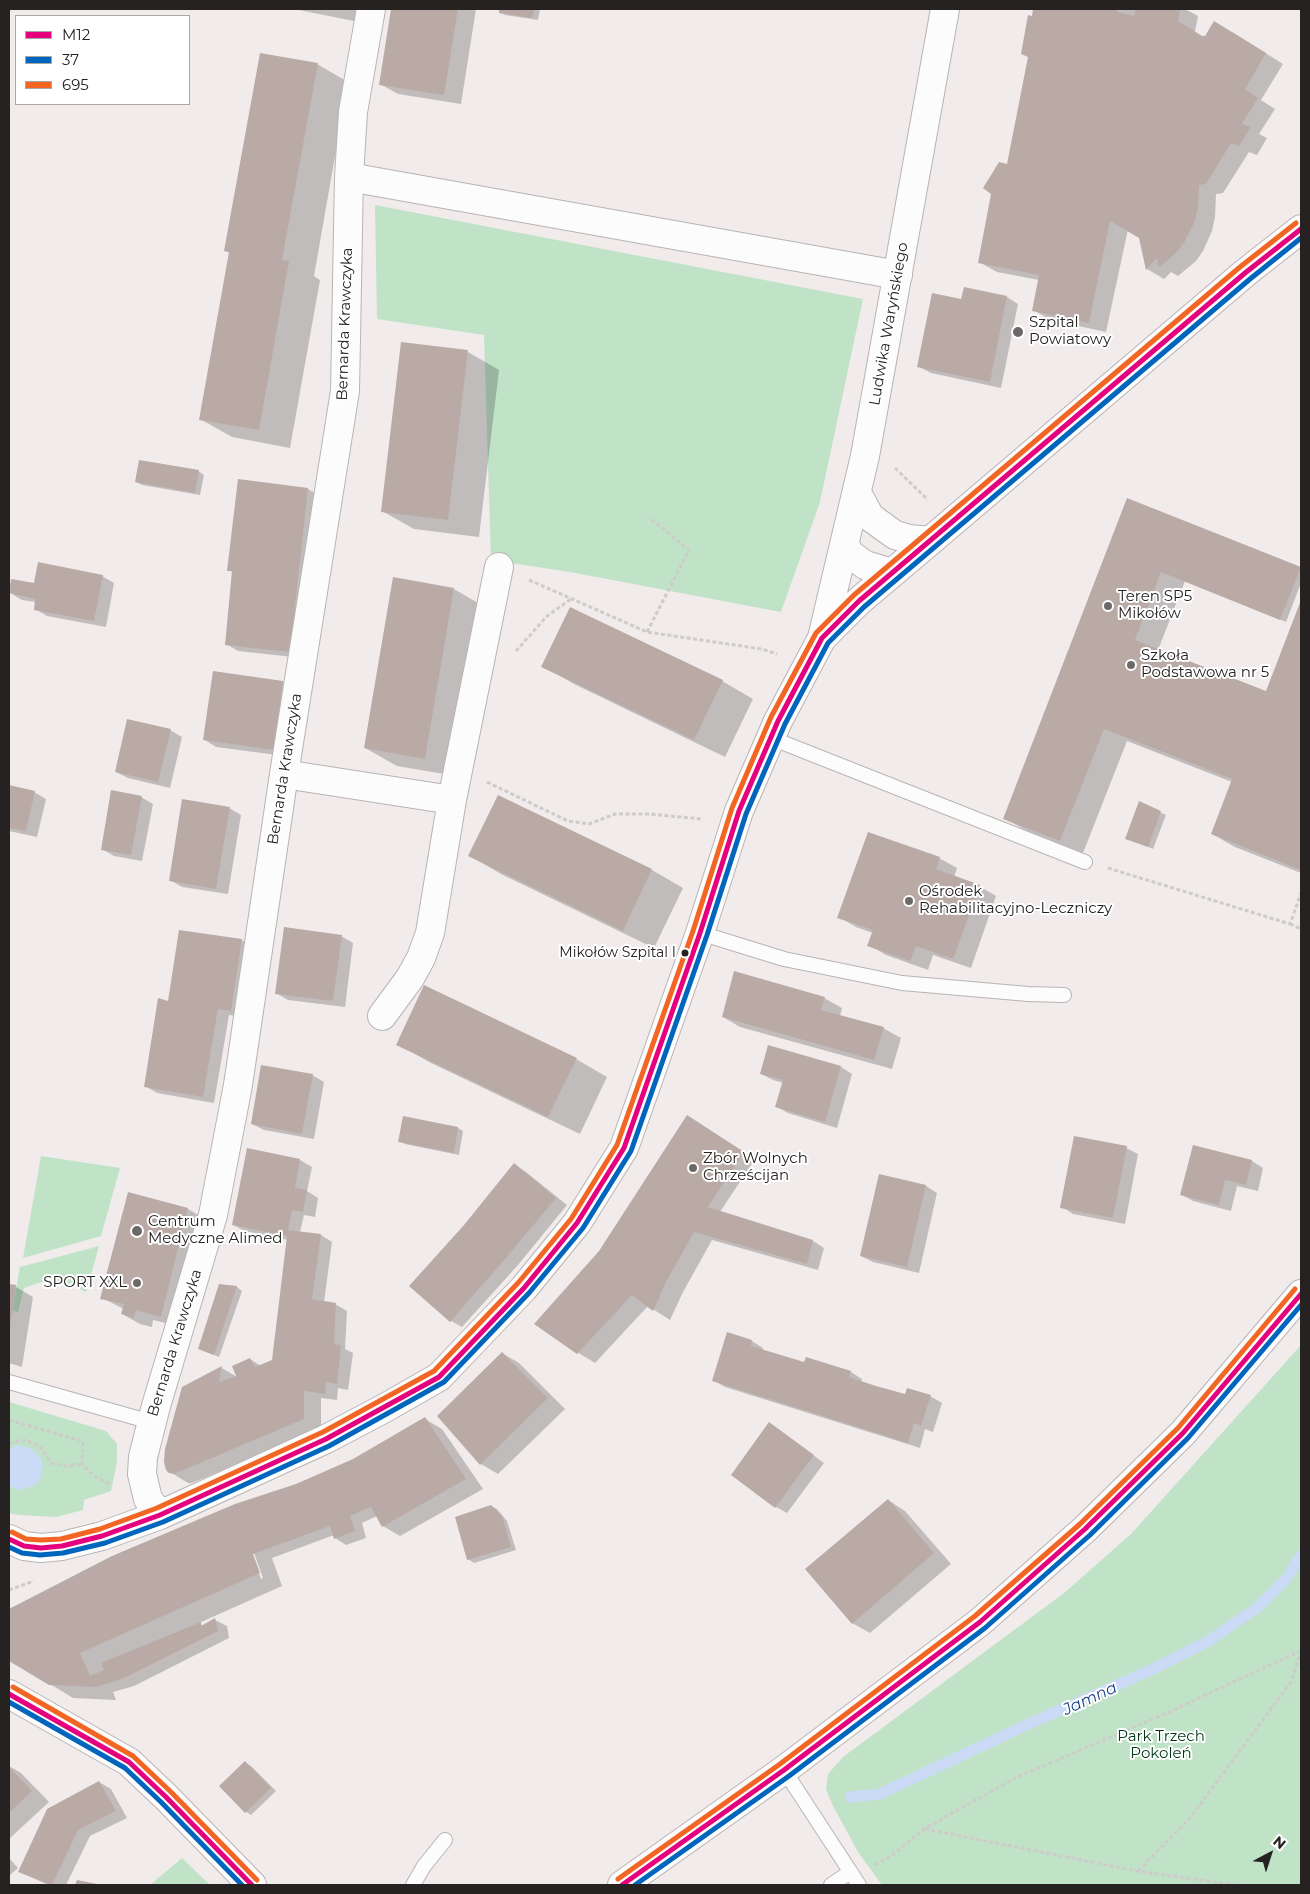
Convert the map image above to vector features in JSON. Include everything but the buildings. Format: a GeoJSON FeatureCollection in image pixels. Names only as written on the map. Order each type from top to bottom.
{"type":"FeatureCollection","features":[{"type":"Feature","properties":{"kind":"street","name":"Bernarda Krawczyka"},"geometry":{"type":"LineString","coordinates":[[160,1515],[148,1499],[142,1474],[143,1457],[151,1422],[213,1215],[238,1085],[284,774],[345,391],[348,177],[353,112],[371,9]]}},
{"type":"Feature","properties":{"kind":"street","name":"Ludwika Waryńskiego"},"geometry":{"type":"LineString","coordinates":[[822,638],[858,493],[945,9]]}},
{"type":"Feature","properties":{"kind":"street"},"geometry":{"type":"LineString","coordinates":[[348,177],[898,275]]}},
{"type":"Feature","properties":{"kind":"street"},"geometry":{"type":"LineString","coordinates":[[14,1545],[41,1548],[62,1546],[102,1536],[160,1515],[326,1439],[383,1410],[439,1377],[524,1288],[578,1223],[624,1148],[700,932],[739,811],[778,721],[822,638],[892,573],[1245,272],[1301,228]]}},
{"type":"Feature","properties":{"kind":"street"},"geometry":{"type":"LineString","coordinates":[[858,493],[870,517],[895,535],[909,539],[930,541]]}},
{"type":"Feature","properties":{"kind":"street"},"geometry":{"type":"LineString","coordinates":[[845,545],[850,554],[865,565],[892,573]]}},
{"type":"Feature","properties":{"kind":"street"},"geometry":{"type":"LineString","coordinates":[[382,1016],[410,978],[421,958],[430,933],[452,800],[499,567]]}},
{"type":"Feature","properties":{"kind":"street"},"geometry":{"type":"LineString","coordinates":[[284,774],[452,800]]}},
{"type":"Feature","properties":{"kind":"street"},"geometry":{"type":"LineString","coordinates":[[622,1885],[784,1770],[980,1622],[1085,1529],[1183,1433],[1301,1294]]}},
{"type":"Feature","properties":{"kind":"street"},"geometry":{"type":"LineString","coordinates":[[9,1694],[129,1762],[252,1885]]}},
{"type":"Feature","properties":{"kind":"lane"},"geometry":{"type":"LineString","coordinates":[[770,738],[1085,862]]}},
{"type":"Feature","properties":{"kind":"lane"},"geometry":{"type":"LineString","coordinates":[[700,932],[784,959],[902,983],[1028,994],[1064,995]]}},
{"type":"Feature","properties":{"kind":"lane"},"geometry":{"type":"LineString","coordinates":[[9,1382],[151,1422]]}},
{"type":"Feature","properties":{"kind":"lane"},"geometry":{"type":"LineString","coordinates":[[784,1770],[854,1878],[831,1885]]}},
{"type":"Feature","properties":{"kind":"lane"},"geometry":{"type":"LineString","coordinates":[[413,1885],[424,1866],[445,1840]]}},
{"type":"Feature","properties":{"kind":"path"},"geometry":{"type":"LineString","coordinates":[[892,465],[932,505]]}},
{"type":"Feature","properties":{"kind":"path"},"geometry":{"type":"LineString","coordinates":[[647,632],[689,550],[651,519]]}},
{"type":"Feature","properties":{"kind":"path"},"geometry":{"type":"LineString","coordinates":[[499,567],[647,632],[762,649],[781,655]]}},
{"type":"Feature","properties":{"kind":"path"},"geometry":{"type":"LineString","coordinates":[[516,651],[547,616],[571,599]]}},
{"type":"Feature","properties":{"kind":"path"},"geometry":{"type":"LineString","coordinates":[[458,769],[568,821],[589,824],[615,814],[650,814],[710,820]]}},
{"type":"Feature","properties":{"kind":"path"},"geometry":{"type":"LineString","coordinates":[[1085,862],[1290,924],[1301,929]]}},
{"type":"Feature","properties":{"kind":"path"},"geometry":{"type":"LineString","coordinates":[[1290,924],[1301,893]]}},
{"type":"Feature","properties":{"kind":"path"},"geometry":{"type":"LineString","coordinates":[[9,1420],[83,1441],[82,1464],[94,1476],[114,1484]]}},
{"type":"Feature","properties":{"kind":"path"},"geometry":{"type":"LineString","coordinates":[[9,1442],[25,1440],[35,1444],[41,1448],[51,1463],[65,1466],[82,1464]]}},
{"type":"Feature","properties":{"kind":"path"},"geometry":{"type":"LineString","coordinates":[[854,1878],[891,1856],[924,1828],[1014,1778],[1167,1713],[1301,1651]]}},
{"type":"Feature","properties":{"kind":"path"},"geometry":{"type":"LineString","coordinates":[[1137,1871],[1190,1818],[1202,1802],[1290,1682],[1301,1651]]}},
{"type":"Feature","properties":{"kind":"path"},"geometry":{"type":"LineString","coordinates":[[924,1828],[1137,1871],[1235,1885]]}},
{"type":"Feature","properties":{"kind":"green space"},"geometry":{"type":"Polygon","coordinates":[[[375,205],[863,299],[820,502],[781,612],[570,572],[491,560],[484,335],[377,319],[375,205]]]}},
{"type":"Feature","properties":{"kind":"green space"},"geometry":{"type":"Polygon","coordinates":[[[41,1156],[120,1168],[101,1236],[23,1258],[41,1156]]]}},
{"type":"Feature","properties":{"kind":"green space"},"geometry":{"type":"Polygon","coordinates":[[[99,1246],[86,1292],[64,1282],[41,1282],[24,1288],[18,1312],[12,1311],[20,1267],[99,1246]]]}},
{"type":"Feature","properties":{"kind":"green space","name":"Park Trzech Pokoleń"},"geometry":{"type":"Polygon","coordinates":[[[1301,1345],[1301,1885],[882,1885],[858,1852],[832,1804],[826,1789],[828,1774],[843,1757],[1064,1593],[1131,1534],[1301,1345]]]}},
{"type":"Feature","properties":{"kind":"green space"},"geometry":{"type":"Polygon","coordinates":[[[9,1402],[106,1431],[117,1444],[117,1461],[111,1491],[84,1500],[83,1510],[56,1517],[9,1513],[9,1402]]]}},
{"type":"Feature","properties":{"kind":"green space"},"geometry":{"type":"Polygon","coordinates":[[[182,1858],[210,1885],[150,1885],[182,1858]]]}},
{"type":"Feature","properties":{"kind":"water"},"geometry":{"type":"Polygon","coordinates":[[[17,1445],[31,1448],[41,1458],[43,1466],[40,1480],[35,1485],[20,1490],[9,1486],[9,1449],[17,1445]]]}},
{"type":"Feature","properties":{"kind":"waterway","name":"Jamna"},"geometry":{"type":"LineString","coordinates":[[850,1797],[880,1794],[1024,1726],[1153,1669],[1210,1640],[1257,1608],[1287,1578],[1301,1555]]}},
{"type":"Feature","properties":{"kind":"transit line","name":"695"},"geometry":{"type":"LineString","coordinates":[[12,1532],[26,1539],[61,1539],[100,1529],[157,1508],[323,1432],[434,1371],[518,1283],[571,1219],[617,1145],[693,931],[732,808],[771,717],[816,633],[854,595],[1240,267],[1296,223]]}},
{"type":"Feature","properties":{"kind":"transit line","name":"M12"},"geometry":{"type":"LineString","coordinates":[[9,1539],[24,1546],[41,1548],[62,1546],[102,1536],[160,1515],[326,1439],[439,1377],[524,1288],[577,1223],[624,1148],[700,933],[739,811],[778,721],[822,638],[859,601],[1245,273],[1301,229]]}},
{"type":"Feature","properties":{"kind":"transit line","name":"37"},"geometry":{"type":"LineString","coordinates":[[9,1547],[22,1553],[40,1555],[63,1553],[105,1543],[163,1522],[329,1446],[444,1382],[529,1293],[583,1228],[631,1151],[707,935],[746,814],[785,724],[828,643],[864,607],[1250,279],[1301,238]]}},
{"type":"Feature","properties":{"kind":"transit line","name":"695"},"geometry":{"type":"LineString","coordinates":[[618,1879],[780,1764],[975,1616],[1080,1524],[1178,1428],[1295,1289]]}},
{"type":"Feature","properties":{"kind":"transit line","name":"M12"},"geometry":{"type":"LineString","coordinates":[[622,1885],[784,1770],[980,1622],[1085,1529],[1183,1433],[1301,1294]]}},
{"type":"Feature","properties":{"kind":"transit line","name":"37"},"geometry":{"type":"LineString","coordinates":[[635,1885],[789,1776],[985,1628],[1090,1535],[1188,1438],[1301,1305]]}},
{"type":"Feature","properties":{"kind":"transit line","name":"695"},"geometry":{"type":"LineString","coordinates":[[13,1687],[133,1756],[257,1880]]}},
{"type":"Feature","properties":{"kind":"transit line","name":"M12"},"geometry":{"type":"LineString","coordinates":[[9,1694],[129,1762],[252,1885]]}},
{"type":"Feature","properties":{"kind":"transit line","name":"37"},"geometry":{"type":"LineString","coordinates":[[9,1702],[125,1768],[242,1885]]}},
{"type":"Feature","properties":{"kind":"place","name":"Szpital Powiatowy"},"geometry":{"type":"Point","coordinates":[1018,332]}},
{"type":"Feature","properties":{"kind":"place","name":"Teren SP5 Mikołów"},"geometry":{"type":"Point","coordinates":[1108,606]}},
{"type":"Feature","properties":{"kind":"place","name":"Szkoła Podstawowa nr 5"},"geometry":{"type":"Point","coordinates":[1131,665]}},
{"type":"Feature","properties":{"kind":"place","name":"Ośrodek Rehabilitacyjno-Leczniczy"},"geometry":{"type":"Point","coordinates":[909,901]}},
{"type":"Feature","properties":{"kind":"place","name":"Mikołów Szpital I"},"geometry":{"type":"Point","coordinates":[685,953]}},
{"type":"Feature","properties":{"kind":"place","name":"Zbór Wolnych Chrześcijan"},"geometry":{"type":"Point","coordinates":[693,1168]}},
{"type":"Feature","properties":{"kind":"place","name":"Centrum Medyczne Alimed"},"geometry":{"type":"Point","coordinates":[137,1231]}},
{"type":"Feature","properties":{"kind":"place","name":"SPORT XXL"},"geometry":{"type":"Point","coordinates":[137,1283]}}]}
